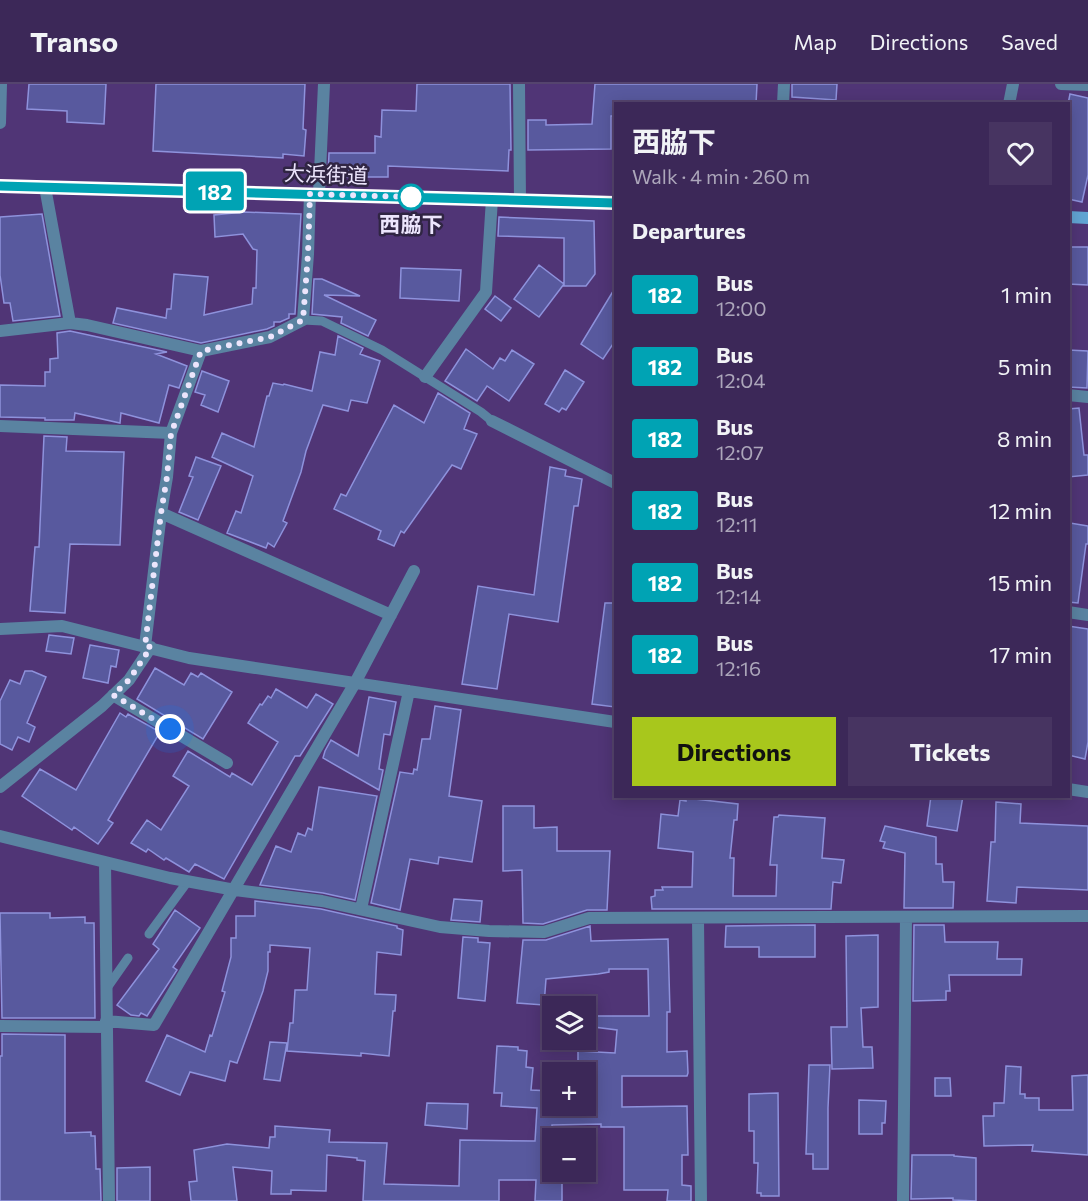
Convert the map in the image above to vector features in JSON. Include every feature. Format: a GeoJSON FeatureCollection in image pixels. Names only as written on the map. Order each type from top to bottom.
{"type":"FeatureCollection","features":[{"type":"Feature","properties":{"kind":"street"},"geometry":{"type":"LineString","coordinates":[[0,123],[1,84]]}},
{"type":"Feature","properties":{"kind":"street"},"geometry":{"type":"LineString","coordinates":[[0,331],[70,323],[201,351],[270,337],[303,320],[324,84]]}},
{"type":"Feature","properties":{"kind":"street"},"geometry":{"type":"LineString","coordinates":[[519,84],[520,200]]}},
{"type":"Feature","properties":{"kind":"street"},"geometry":{"type":"LineString","coordinates":[[783,102],[784,84]]}},
{"type":"Feature","properties":{"kind":"street"},"geometry":{"type":"LineString","coordinates":[[1009,102],[1013,84]]}},
{"type":"Feature","properties":{"kind":"street"},"geometry":{"type":"LineString","coordinates":[[1061,84],[1088,85]]}},
{"type":"Feature","properties":{"kind":"street","name":"大浜街道"},"geometry":{"type":"LineString","coordinates":[[0,186],[614,203]]}},
{"type":"Feature","properties":{"kind":"street"},"geometry":{"type":"LineString","coordinates":[[45,187],[70,323]]}},
{"type":"Feature","properties":{"kind":"street"},"geometry":{"type":"LineString","coordinates":[[425,377],[486,292],[492,199]]}},
{"type":"Feature","properties":{"kind":"street"},"geometry":{"type":"LineString","coordinates":[[1070,218],[1088,218]]}},
{"type":"Feature","properties":{"kind":"street"},"geometry":{"type":"LineString","coordinates":[[0,787],[129,680],[148,646],[171,434],[201,351]]}},
{"type":"Feature","properties":{"kind":"street"},"geometry":{"type":"LineString","coordinates":[[1070,395],[1088,397]]}},
{"type":"Feature","properties":{"kind":"street"},"geometry":{"type":"LineString","coordinates":[[492,422],[614,483]]}},
{"type":"Feature","properties":{"kind":"street"},"geometry":{"type":"LineString","coordinates":[[0,426],[171,434]]}},
{"type":"Feature","properties":{"kind":"street"},"geometry":{"type":"LineString","coordinates":[[161,513],[391,615]]}},
{"type":"Feature","properties":{"kind":"street"},"geometry":{"type":"LineString","coordinates":[[0,1026],[154,1025],[355,683],[414,571]]}},
{"type":"Feature","properties":{"kind":"street"},"geometry":{"type":"LineString","coordinates":[[1070,612],[1088,615]]}},
{"type":"Feature","properties":{"kind":"street"},"geometry":{"type":"LineString","coordinates":[[0,629],[62,626],[189,658],[614,722]]}},
{"type":"Feature","properties":{"kind":"street"},"geometry":{"type":"LineString","coordinates":[[361,909],[409,691]]}},
{"type":"Feature","properties":{"kind":"street"},"geometry":{"type":"LineString","coordinates":[[113,695],[227,763]]}},
{"type":"Feature","properties":{"kind":"street"},"geometry":{"type":"LineString","coordinates":[[1070,789],[1088,792]]}},
{"type":"Feature","properties":{"kind":"street"},"geometry":{"type":"LineString","coordinates":[[0,836],[188,881],[235,890],[322,901],[441,927],[489,931],[544,932],[589,918],[1088,916]]}},
{"type":"Feature","properties":{"kind":"street"},"geometry":{"type":"LineString","coordinates":[[105,862],[109,1201]]}},
{"type":"Feature","properties":{"kind":"street"},"geometry":{"type":"LineString","coordinates":[[903,1201],[906,918]]}},
{"type":"Feature","properties":{"kind":"street"},"geometry":{"type":"LineString","coordinates":[[698,919],[701,1201]]}},
{"type":"Feature","properties":{"kind":"lane"},"geometry":{"type":"LineString","coordinates":[[303,320],[322,321],[382,350],[492,422]]}},
{"type":"Feature","properties":{"kind":"lane"},"geometry":{"type":"LineString","coordinates":[[149,933],[188,881]]}},
{"type":"Feature","properties":{"kind":"lane"},"geometry":{"type":"LineString","coordinates":[[106,989],[128,958]]}},
{"type":"Feature","properties":{"kind":"building"},"geometry":{"type":"Polygon","coordinates":[[[29,84],[106,84],[104,124],[67,122],[67,111],[27,109],[29,84]]]}},
{"type":"Feature","properties":{"kind":"building"},"geometry":{"type":"Polygon","coordinates":[[[156,84],[305,84],[304,156],[283,154],[283,158],[153,151],[156,84]]]}},
{"type":"Feature","properties":{"kind":"building"},"geometry":{"type":"Polygon","coordinates":[[[417,84],[510,84],[511,150],[509,150],[508,171],[388,166],[388,177],[328,177],[329,153],[375,153],[375,136],[381,137],[382,110],[416,111],[417,84]]]}},
{"type":"Feature","properties":{"kind":"building"},"geometry":{"type":"Polygon","coordinates":[[[595,84],[757,84],[756,102],[614,102],[614,116],[611,116],[611,149],[528,150],[528,120],[546,120],[546,125],[592,124],[595,84]]]}},
{"type":"Feature","properties":{"kind":"building"},"geometry":{"type":"Polygon","coordinates":[[[792,84],[837,84],[836,100],[792,97],[792,84]]]}},
{"type":"Feature","properties":{"kind":"building"},"geometry":{"type":"Polygon","coordinates":[[[1070,94],[1088,98],[1088,175],[1082,202],[1070,199],[1070,94]]]}},
{"type":"Feature","properties":{"kind":"building"},"geometry":{"type":"Polygon","coordinates":[[[244,212],[301,214],[295,314],[289,314],[289,318],[280,322],[274,322],[274,326],[267,329],[201,343],[113,323],[117,308],[166,318],[167,309],[171,309],[174,274],[208,277],[204,315],[252,304],[253,288],[256,288],[257,250],[253,249],[243,234],[215,237],[214,215],[244,212]]]}},
{"type":"Feature","properties":{"kind":"building"},"geometry":{"type":"Polygon","coordinates":[[[42,214],[60,316],[13,321],[10,303],[4,303],[0,275],[0,217],[42,214]]]}},
{"type":"Feature","properties":{"kind":"building"},"geometry":{"type":"Polygon","coordinates":[[[499,217],[594,221],[595,274],[586,286],[564,286],[564,238],[498,236],[499,217]]]}},
{"type":"Feature","properties":{"kind":"building"},"geometry":{"type":"Polygon","coordinates":[[[1070,247],[1088,247],[1088,285],[1070,284],[1070,247]]]}},
{"type":"Feature","properties":{"kind":"building"},"geometry":{"type":"Polygon","coordinates":[[[539,265],[564,284],[539,317],[514,299],[539,265]]]}},
{"type":"Feature","properties":{"kind":"building"},"geometry":{"type":"Polygon","coordinates":[[[401,268],[461,270],[459,301],[400,298],[401,268]]]}},
{"type":"Feature","properties":{"kind":"building"},"geometry":{"type":"Polygon","coordinates":[[[314,279],[322,279],[360,296],[324,295],[376,320],[368,336],[341,323],[342,317],[312,314],[314,279]]]}},
{"type":"Feature","properties":{"kind":"building"},"geometry":{"type":"Polygon","coordinates":[[[614,290],[614,342],[603,359],[581,344],[614,290]]]}},
{"type":"Feature","properties":{"kind":"building"},"geometry":{"type":"Polygon","coordinates":[[[495,296],[511,308],[501,321],[485,309],[495,296]]]}},
{"type":"Feature","properties":{"kind":"building"},"geometry":{"type":"Polygon","coordinates":[[[70,331],[167,352],[156,354],[187,366],[179,388],[169,385],[159,423],[121,413],[120,423],[75,413],[74,420],[0,417],[0,385],[45,386],[45,372],[50,372],[50,359],[58,358],[57,333],[70,331]]]}},
{"type":"Feature","properties":{"kind":"building"},"geometry":{"type":"Polygon","coordinates":[[[338,336],[363,348],[360,354],[380,361],[367,403],[351,400],[348,411],[323,405],[283,521],[287,523],[274,547],[268,543],[266,548],[227,533],[236,511],[241,513],[253,476],[212,457],[222,433],[254,447],[267,396],[269,396],[273,383],[312,391],[320,352],[335,355],[338,336]]]}},
{"type":"Feature","properties":{"kind":"building"},"geometry":{"type":"Polygon","coordinates":[[[466,349],[493,369],[500,358],[505,361],[512,350],[534,364],[509,401],[487,386],[477,401],[445,381],[466,349]]]}},
{"type":"Feature","properties":{"kind":"building"},"geometry":{"type":"Polygon","coordinates":[[[1070,350],[1088,351],[1087,388],[1070,387],[1070,350]]]}},
{"type":"Feature","properties":{"kind":"building"},"geometry":{"type":"Polygon","coordinates":[[[565,370],[584,382],[566,410],[562,408],[559,412],[545,404],[565,370]]]}},
{"type":"Feature","properties":{"kind":"building"},"geometry":{"type":"Polygon","coordinates":[[[202,371],[229,381],[218,412],[201,405],[205,395],[195,392],[202,371]]]}},
{"type":"Feature","properties":{"kind":"building"},"geometry":{"type":"Polygon","coordinates":[[[438,393],[470,413],[464,429],[477,434],[461,469],[452,465],[404,533],[401,531],[394,546],[378,539],[381,531],[334,509],[341,494],[346,496],[394,405],[424,423],[438,393]]]}},
{"type":"Feature","properties":{"kind":"building"},"geometry":{"type":"Polygon","coordinates":[[[1079,408],[1084,455],[1088,455],[1088,475],[1070,477],[1070,409],[1079,408]]]}},
{"type":"Feature","properties":{"kind":"building"},"geometry":{"type":"Polygon","coordinates":[[[44,436],[67,437],[66,451],[124,452],[120,545],[70,544],[65,613],[30,611],[35,547],[39,547],[44,436]]]}},
{"type":"Feature","properties":{"kind":"building"},"geometry":{"type":"Polygon","coordinates":[[[196,457],[221,466],[198,520],[179,512],[193,477],[189,476],[196,457]]]}},
{"type":"Feature","properties":{"kind":"building"},"geometry":{"type":"Polygon","coordinates":[[[550,467],[566,470],[565,476],[582,479],[578,506],[574,506],[558,622],[509,614],[497,689],[462,684],[478,586],[534,595],[550,467]]]}},
{"type":"Feature","properties":{"kind":"building"},"geometry":{"type":"Polygon","coordinates":[[[1070,523],[1088,526],[1088,544],[1086,544],[1078,603],[1070,602],[1070,523]]]}},
{"type":"Feature","properties":{"kind":"building"},"geometry":{"type":"Polygon","coordinates":[[[605,603],[614,603],[614,707],[592,704],[605,603]]]}},
{"type":"Feature","properties":{"kind":"building"},"geometry":{"type":"Polygon","coordinates":[[[1070,626],[1088,629],[1088,742],[1085,759],[1070,755],[1070,626]]]}},
{"type":"Feature","properties":{"kind":"building"},"geometry":{"type":"Polygon","coordinates":[[[49,635],[74,638],[71,654],[46,651],[49,635]]]}},
{"type":"Feature","properties":{"kind":"building"},"geometry":{"type":"Polygon","coordinates":[[[90,645],[119,650],[116,667],[111,666],[108,683],[83,678],[90,645]]]}},
{"type":"Feature","properties":{"kind":"building"},"geometry":{"type":"Polygon","coordinates":[[[155,668],[184,685],[191,673],[198,677],[201,673],[232,692],[203,739],[137,699],[155,668]]]}},
{"type":"Feature","properties":{"kind":"building"},"geometry":{"type":"Polygon","coordinates":[[[25,671],[32,671],[46,677],[27,723],[35,727],[29,742],[18,737],[12,750],[0,744],[0,701],[10,680],[20,684],[25,671]]]}},
{"type":"Feature","properties":{"kind":"building"},"geometry":{"type":"Polygon","coordinates":[[[276,689],[307,708],[316,694],[333,704],[300,756],[295,756],[224,879],[195,864],[189,872],[148,849],[146,852],[131,843],[147,820],[161,830],[189,786],[173,776],[188,751],[230,777],[232,773],[252,785],[278,742],[248,723],[260,704],[262,705],[268,696],[271,698],[276,689]]]}},
{"type":"Feature","properties":{"kind":"building"},"geometry":{"type":"Polygon","coordinates":[[[369,697],[396,702],[390,735],[384,734],[379,769],[383,770],[379,790],[323,758],[331,740],[358,756],[369,697]]]}},
{"type":"Feature","properties":{"kind":"building"},"geometry":{"type":"Polygon","coordinates":[[[435,706],[461,710],[449,796],[482,801],[472,862],[439,857],[438,864],[410,859],[400,910],[371,903],[400,772],[413,774],[414,769],[417,770],[422,739],[430,739],[435,706]]]}},
{"type":"Feature","properties":{"kind":"building"},"geometry":{"type":"Polygon","coordinates":[[[120,713],[126,717],[128,714],[160,732],[108,820],[113,823],[98,844],[74,827],[72,830],[22,796],[40,769],[76,790],[120,713]]]}},
{"type":"Feature","properties":{"kind":"building"},"geometry":{"type":"Polygon","coordinates":[[[319,787],[377,796],[355,900],[323,893],[260,885],[276,846],[291,852],[298,833],[305,836],[308,828],[312,830],[319,787]]]}},
{"type":"Feature","properties":{"kind":"building"},"geometry":{"type":"Polygon","coordinates":[[[686,798],[738,804],[730,858],[734,858],[733,896],[776,896],[777,865],[770,865],[774,817],[779,815],[825,818],[822,858],[844,860],[841,883],[833,882],[831,909],[652,909],[651,897],[655,896],[655,890],[663,890],[662,887],[692,887],[693,852],[658,848],[661,814],[678,816],[680,800],[686,801],[686,798]]]}},
{"type":"Feature","properties":{"kind":"building"},"geometry":{"type":"Polygon","coordinates":[[[931,798],[963,798],[957,831],[927,826],[931,798]]]}},
{"type":"Feature","properties":{"kind":"building"},"geometry":{"type":"Polygon","coordinates":[[[996,802],[1021,804],[1020,823],[1088,826],[1088,890],[1017,887],[1016,903],[987,901],[991,842],[995,842],[996,802]]]}},
{"type":"Feature","properties":{"kind":"building"},"geometry":{"type":"Polygon","coordinates":[[[503,806],[534,806],[534,828],[557,827],[557,851],[610,851],[607,910],[587,910],[543,924],[523,923],[522,870],[503,871],[503,806]]]}},
{"type":"Feature","properties":{"kind":"building"},"geometry":{"type":"Polygon","coordinates":[[[885,826],[936,837],[936,864],[942,864],[943,882],[954,882],[953,908],[904,908],[905,853],[883,848],[885,842],[880,841],[885,826]]]}},
{"type":"Feature","properties":{"kind":"building"},"geometry":{"type":"Polygon","coordinates":[[[454,899],[482,901],[480,922],[451,920],[454,899]]]}},
{"type":"Feature","properties":{"kind":"building"},"geometry":{"type":"Polygon","coordinates":[[[255,901],[321,909],[397,926],[403,930],[401,955],[377,952],[375,994],[396,995],[389,1056],[287,1051],[290,1023],[293,1023],[295,990],[307,990],[310,948],[270,945],[268,971],[263,991],[237,1063],[230,1061],[225,1081],[190,1072],[180,1095],[146,1081],[167,1035],[205,1052],[225,992],[222,991],[231,957],[231,938],[236,938],[236,916],[255,916],[255,901]]]}},
{"type":"Feature","properties":{"kind":"building"},"geometry":{"type":"Polygon","coordinates":[[[175,910],[200,928],[173,967],[177,970],[147,1016],[141,1013],[139,1016],[131,1015],[117,1005],[159,949],[153,944],[175,910]]]}},
{"type":"Feature","properties":{"kind":"building"},"geometry":{"type":"Polygon","coordinates":[[[0,913],[50,913],[50,918],[85,917],[85,923],[94,923],[95,1018],[2,1018],[0,913]]]}},
{"type":"Feature","properties":{"kind":"building"},"geometry":{"type":"Polygon","coordinates":[[[815,925],[815,957],[759,957],[759,947],[725,947],[726,926],[815,925]]]}},
{"type":"Feature","properties":{"kind":"building"},"geometry":{"type":"Polygon","coordinates":[[[914,925],[944,925],[945,942],[998,942],[997,959],[1022,959],[1021,975],[949,975],[950,991],[946,991],[946,1000],[913,1001],[914,925]]]}},
{"type":"Feature","properties":{"kind":"building"},"geometry":{"type":"Polygon","coordinates":[[[590,926],[591,941],[668,939],[670,1012],[667,1012],[667,1052],[687,1051],[688,1073],[687,1076],[622,1076],[622,1107],[687,1106],[688,1155],[682,1155],[682,1185],[691,1186],[691,1201],[667,1201],[668,1190],[624,1190],[624,1127],[601,1127],[601,1124],[552,1125],[552,1128],[542,1128],[542,1182],[562,1182],[562,1201],[535,1201],[536,1180],[499,1180],[499,1201],[363,1201],[365,1161],[327,1155],[326,1191],[291,1190],[291,1194],[271,1194],[272,1171],[233,1167],[237,1201],[191,1201],[189,1182],[197,1181],[194,1150],[227,1144],[269,1148],[270,1137],[275,1137],[275,1126],[330,1130],[329,1142],[387,1143],[384,1184],[459,1186],[460,1140],[535,1141],[537,1108],[501,1106],[502,1093],[494,1093],[497,1046],[518,1047],[518,1050],[527,1051],[526,1067],[533,1068],[531,1090],[542,1091],[542,1116],[596,1116],[596,1062],[578,1062],[578,1051],[615,1053],[617,1030],[596,1027],[596,1016],[649,1016],[648,969],[609,969],[609,972],[598,974],[546,979],[542,1005],[517,1003],[523,940],[546,940],[590,926]]]}},
{"type":"Feature","properties":{"kind":"building"},"geometry":{"type":"Polygon","coordinates":[[[878,935],[878,1007],[861,1008],[863,1047],[872,1047],[873,1068],[832,1069],[831,1027],[847,1027],[846,936],[878,935]]]}},
{"type":"Feature","properties":{"kind":"building"},"geometry":{"type":"Polygon","coordinates":[[[463,937],[478,938],[478,942],[490,943],[485,1001],[458,998],[463,937]]]}},
{"type":"Feature","properties":{"kind":"building"},"geometry":{"type":"Polygon","coordinates":[[[2,1034],[65,1035],[65,1133],[91,1132],[91,1136],[95,1136],[96,1169],[100,1169],[101,1201],[0,1201],[2,1034]]]}},
{"type":"Feature","properties":{"kind":"building"},"geometry":{"type":"Polygon","coordinates":[[[270,1042],[287,1043],[280,1081],[264,1079],[270,1042]]]}},
{"type":"Feature","properties":{"kind":"building"},"geometry":{"type":"Polygon","coordinates":[[[809,1065],[830,1065],[828,1169],[813,1169],[813,1154],[806,1154],[809,1065]]]}},
{"type":"Feature","properties":{"kind":"building"},"geometry":{"type":"Polygon","coordinates":[[[1006,1066],[1021,1067],[1020,1094],[1025,1094],[1025,1098],[1039,1098],[1039,1110],[1073,1110],[1072,1076],[1088,1075],[1088,1155],[1032,1151],[1033,1145],[984,1146],[983,1116],[994,1116],[994,1103],[1004,1103],[1006,1066]]]}},
{"type":"Feature","properties":{"kind":"building"},"geometry":{"type":"Polygon","coordinates":[[[935,1078],[950,1078],[951,1096],[935,1096],[935,1078]]]}},
{"type":"Feature","properties":{"kind":"building"},"geometry":{"type":"Polygon","coordinates":[[[778,1093],[779,1196],[761,1196],[761,1193],[757,1193],[758,1163],[754,1163],[754,1131],[749,1131],[749,1094],[778,1093]]]}},
{"type":"Feature","properties":{"kind":"building"},"geometry":{"type":"Polygon","coordinates":[[[859,1100],[886,1101],[882,1134],[859,1134],[859,1100]]]}},
{"type":"Feature","properties":{"kind":"building"},"geometry":{"type":"Polygon","coordinates":[[[427,1103],[468,1104],[467,1129],[425,1125],[427,1103]]]}},
{"type":"Feature","properties":{"kind":"building"},"geometry":{"type":"Polygon","coordinates":[[[912,1155],[954,1155],[976,1158],[976,1201],[953,1200],[953,1198],[911,1199],[912,1155]]]}},
{"type":"Feature","properties":{"kind":"building"},"geometry":{"type":"Polygon","coordinates":[[[150,1167],[150,1201],[117,1201],[117,1168],[150,1167]]]}},
{"type":"Feature","properties":{"kind":"bus line","name":"182"},"geometry":{"type":"LineString","coordinates":[[0,186],[614,203]]}},
{"type":"Feature","properties":{"kind":"place","name":"西脇下"},"geometry":{"type":"Point","coordinates":[411,197]}},
{"type":"Feature","properties":{"kind":"route"},"geometry":{"type":"LineString","coordinates":[[170,729],[113,695],[129,680],[151,647],[145,646],[171,434],[201,351],[270,337],[303,320],[310,194],[411,197]]}}]}
